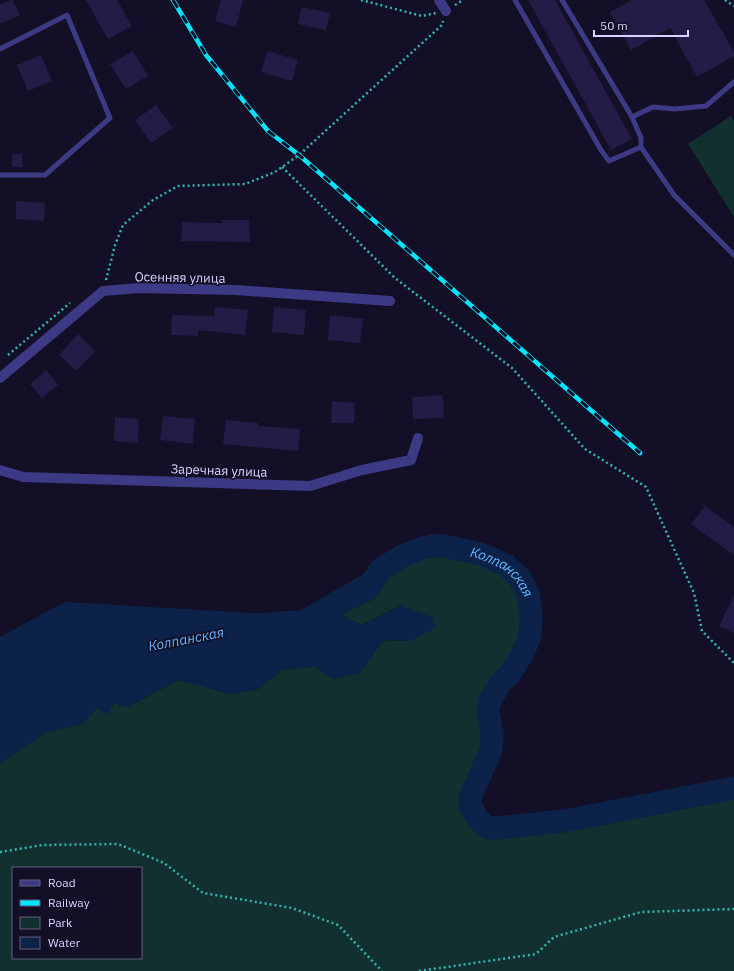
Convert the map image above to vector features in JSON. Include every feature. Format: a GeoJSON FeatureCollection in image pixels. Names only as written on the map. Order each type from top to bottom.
{"type":"FeatureCollection","features":[{"type":"Feature","properties":{"kind":"street"},"geometry":{"type":"LineString","coordinates":[[439,0],[446,11]]}},
{"type":"Feature","properties":{"kind":"street","name":"Осенняя улица"},"geometry":{"type":"LineString","coordinates":[[103,291],[139,288],[235,290],[390,301]]}},
{"type":"Feature","properties":{"kind":"street"},"geometry":{"type":"LineString","coordinates":[[0,378],[103,291]]}},
{"type":"Feature","properties":{"kind":"street","name":"Заречная улица"},"geometry":{"type":"LineString","coordinates":[[0,470],[23,477],[310,486],[362,470],[411,460],[418,438]]}},
{"type":"Feature","properties":{"kind":"lane"},"geometry":{"type":"LineString","coordinates":[[515,0],[600,150],[609,161],[642,146]]}},
{"type":"Feature","properties":{"kind":"lane"},"geometry":{"type":"LineString","coordinates":[[562,0],[632,117],[641,138],[642,146],[674,196],[734,255]]}},
{"type":"Feature","properties":{"kind":"lane"},"geometry":{"type":"LineString","coordinates":[[0,49],[67,15],[110,118],[45,175],[0,175]]}},
{"type":"Feature","properties":{"kind":"lane"},"geometry":{"type":"LineString","coordinates":[[632,117],[653,107],[675,109],[706,106],[734,82]]}},
{"type":"Feature","properties":{"kind":"path"},"geometry":{"type":"LineString","coordinates":[[103,291],[115,245],[123,225],[153,200],[178,186],[245,184],[275,172],[299,155],[442,25],[446,11],[422,16],[361,0]]}},
{"type":"Feature","properties":{"kind":"path"},"geometry":{"type":"LineString","coordinates":[[725,0],[734,6]]}},
{"type":"Feature","properties":{"kind":"path"},"geometry":{"type":"LineString","coordinates":[[282,167],[395,278],[512,368],[585,449],[646,487],[694,593],[702,631],[734,663]]}},
{"type":"Feature","properties":{"kind":"path"},"geometry":{"type":"LineString","coordinates":[[6,357],[70,302]]}},
{"type":"Feature","properties":{"kind":"path"},"geometry":{"type":"LineString","coordinates":[[0,852],[43,845],[118,844],[164,863],[203,893],[292,908],[338,925],[382,971]]}},
{"type":"Feature","properties":{"kind":"path"},"geometry":{"type":"LineString","coordinates":[[419,971],[536,954],[554,937],[641,912],[733,910]]}},
{"type":"Feature","properties":{"kind":"green space"},"geometry":{"type":"Polygon","coordinates":[[[731,116],[734,121],[734,217],[688,144],[731,116]]]}},
{"type":"Feature","properties":{"kind":"green space"},"geometry":{"type":"Polygon","coordinates":[[[437,545],[481,554],[506,565],[519,577],[528,593],[531,615],[530,636],[524,651],[510,674],[500,683],[489,703],[488,712],[492,734],[491,750],[470,798],[470,805],[477,820],[489,828],[564,821],[734,788],[734,971],[0,971],[0,763],[45,733],[84,723],[97,708],[114,703],[127,707],[179,680],[232,694],[258,689],[282,670],[314,666],[333,679],[360,673],[383,640],[411,641],[401,605],[362,625],[344,616],[344,608],[386,565],[414,551],[437,545]]]}},
{"type":"Feature","properties":{"kind":"water"},"geometry":{"type":"Polygon","coordinates":[[[374,568],[381,569],[345,608],[344,616],[362,625],[401,605],[432,617],[435,628],[411,641],[383,640],[360,673],[333,679],[314,666],[282,670],[258,689],[232,694],[179,680],[127,707],[114,703],[108,715],[97,708],[84,723],[45,733],[0,763],[0,637],[65,602],[258,613],[301,610],[374,568]]]}},
{"type":"Feature","properties":{"kind":"building"},"geometry":{"type":"Polygon","coordinates":[[[13,0],[20,15],[0,24],[0,5],[13,0]]]}},
{"type":"Feature","properties":{"kind":"building"},"geometry":{"type":"Polygon","coordinates":[[[86,0],[117,0],[132,26],[108,39],[86,0]]]}},
{"type":"Feature","properties":{"kind":"building"},"geometry":{"type":"Polygon","coordinates":[[[221,0],[243,0],[236,27],[215,21],[221,0]]]}},
{"type":"Feature","properties":{"kind":"building"},"geometry":{"type":"Polygon","coordinates":[[[528,0],[555,0],[632,139],[611,150],[528,0]]]}},
{"type":"Feature","properties":{"kind":"building"},"geometry":{"type":"Polygon","coordinates":[[[632,0],[704,0],[734,52],[734,56],[697,77],[670,28],[631,50],[610,12],[632,0]]]}},
{"type":"Feature","properties":{"kind":"building"},"geometry":{"type":"Polygon","coordinates":[[[302,7],[330,13],[326,30],[298,24],[302,7]]]}},
{"type":"Feature","properties":{"kind":"building"},"geometry":{"type":"Polygon","coordinates":[[[133,51],[148,76],[126,89],[110,64],[133,51]]]}},
{"type":"Feature","properties":{"kind":"building"},"geometry":{"type":"Polygon","coordinates":[[[267,51],[298,60],[292,81],[261,72],[267,51]]]}},
{"type":"Feature","properties":{"kind":"building"},"geometry":{"type":"Polygon","coordinates":[[[41,55],[52,81],[28,91],[17,65],[41,55]]]}},
{"type":"Feature","properties":{"kind":"building"},"geometry":{"type":"Polygon","coordinates":[[[156,105],[173,128],[151,143],[135,120],[156,105]]]}},
{"type":"Feature","properties":{"kind":"building"},"geometry":{"type":"Polygon","coordinates":[[[12,154],[22,154],[23,167],[12,167],[12,154]]]}},
{"type":"Feature","properties":{"kind":"building"},"geometry":{"type":"Polygon","coordinates":[[[16,201],[45,203],[44,221],[16,219],[16,201]]]}},
{"type":"Feature","properties":{"kind":"building"},"geometry":{"type":"Polygon","coordinates":[[[222,220],[249,220],[250,242],[181,241],[182,222],[222,223],[222,220]]]}},
{"type":"Feature","properties":{"kind":"building"},"geometry":{"type":"Polygon","coordinates":[[[215,307],[248,310],[245,335],[198,330],[198,336],[171,335],[172,315],[214,316],[215,307]]]}},
{"type":"Feature","properties":{"kind":"building"},"geometry":{"type":"Polygon","coordinates":[[[274,307],[306,310],[304,335],[272,332],[274,307]]]}},
{"type":"Feature","properties":{"kind":"building"},"geometry":{"type":"Polygon","coordinates":[[[330,315],[363,319],[360,343],[328,340],[330,315]]]}},
{"type":"Feature","properties":{"kind":"building"},"geometry":{"type":"Polygon","coordinates":[[[78,334],[95,351],[76,371],[59,355],[78,334]]]}},
{"type":"Feature","properties":{"kind":"building"},"geometry":{"type":"Polygon","coordinates":[[[46,370],[58,385],[42,398],[30,384],[46,370]]]}},
{"type":"Feature","properties":{"kind":"building"},"geometry":{"type":"Polygon","coordinates":[[[443,395],[444,418],[413,419],[412,397],[443,395]]]}},
{"type":"Feature","properties":{"kind":"building"},"geometry":{"type":"Polygon","coordinates":[[[332,401],[355,403],[354,423],[331,423],[332,401]]]}},
{"type":"Feature","properties":{"kind":"building"},"geometry":{"type":"Polygon","coordinates":[[[163,416],[195,419],[193,444],[160,440],[163,416]]]}},
{"type":"Feature","properties":{"kind":"building"},"geometry":{"type":"Polygon","coordinates":[[[115,417],[139,419],[138,443],[114,441],[115,417]]]}},
{"type":"Feature","properties":{"kind":"building"},"geometry":{"type":"Polygon","coordinates":[[[226,420],[258,423],[258,426],[300,429],[298,451],[223,444],[226,420]]]}},
{"type":"Feature","properties":{"kind":"building"},"geometry":{"type":"Polygon","coordinates":[[[705,506],[734,527],[734,555],[691,524],[705,506]]]}},
{"type":"Feature","properties":{"kind":"building"},"geometry":{"type":"Polygon","coordinates":[[[734,595],[734,633],[719,626],[734,595]]]}},
{"type":"Feature","properties":{"kind":"waterway","name":"Колпанская"},"geometry":{"type":"LineString","coordinates":[[328,609],[367,590],[381,569],[402,556],[423,548],[437,545],[481,554],[506,565],[519,577],[528,593],[531,615],[530,636],[524,651],[510,674],[500,683],[489,703],[488,712],[492,734],[491,750],[470,798],[470,805],[478,820],[489,828],[564,821],[734,788]]}},
{"type":"Feature","properties":{"kind":"railway"},"geometry":{"type":"LineString","coordinates":[[173,0],[206,55],[268,131],[299,155],[640,453]]}}]}
